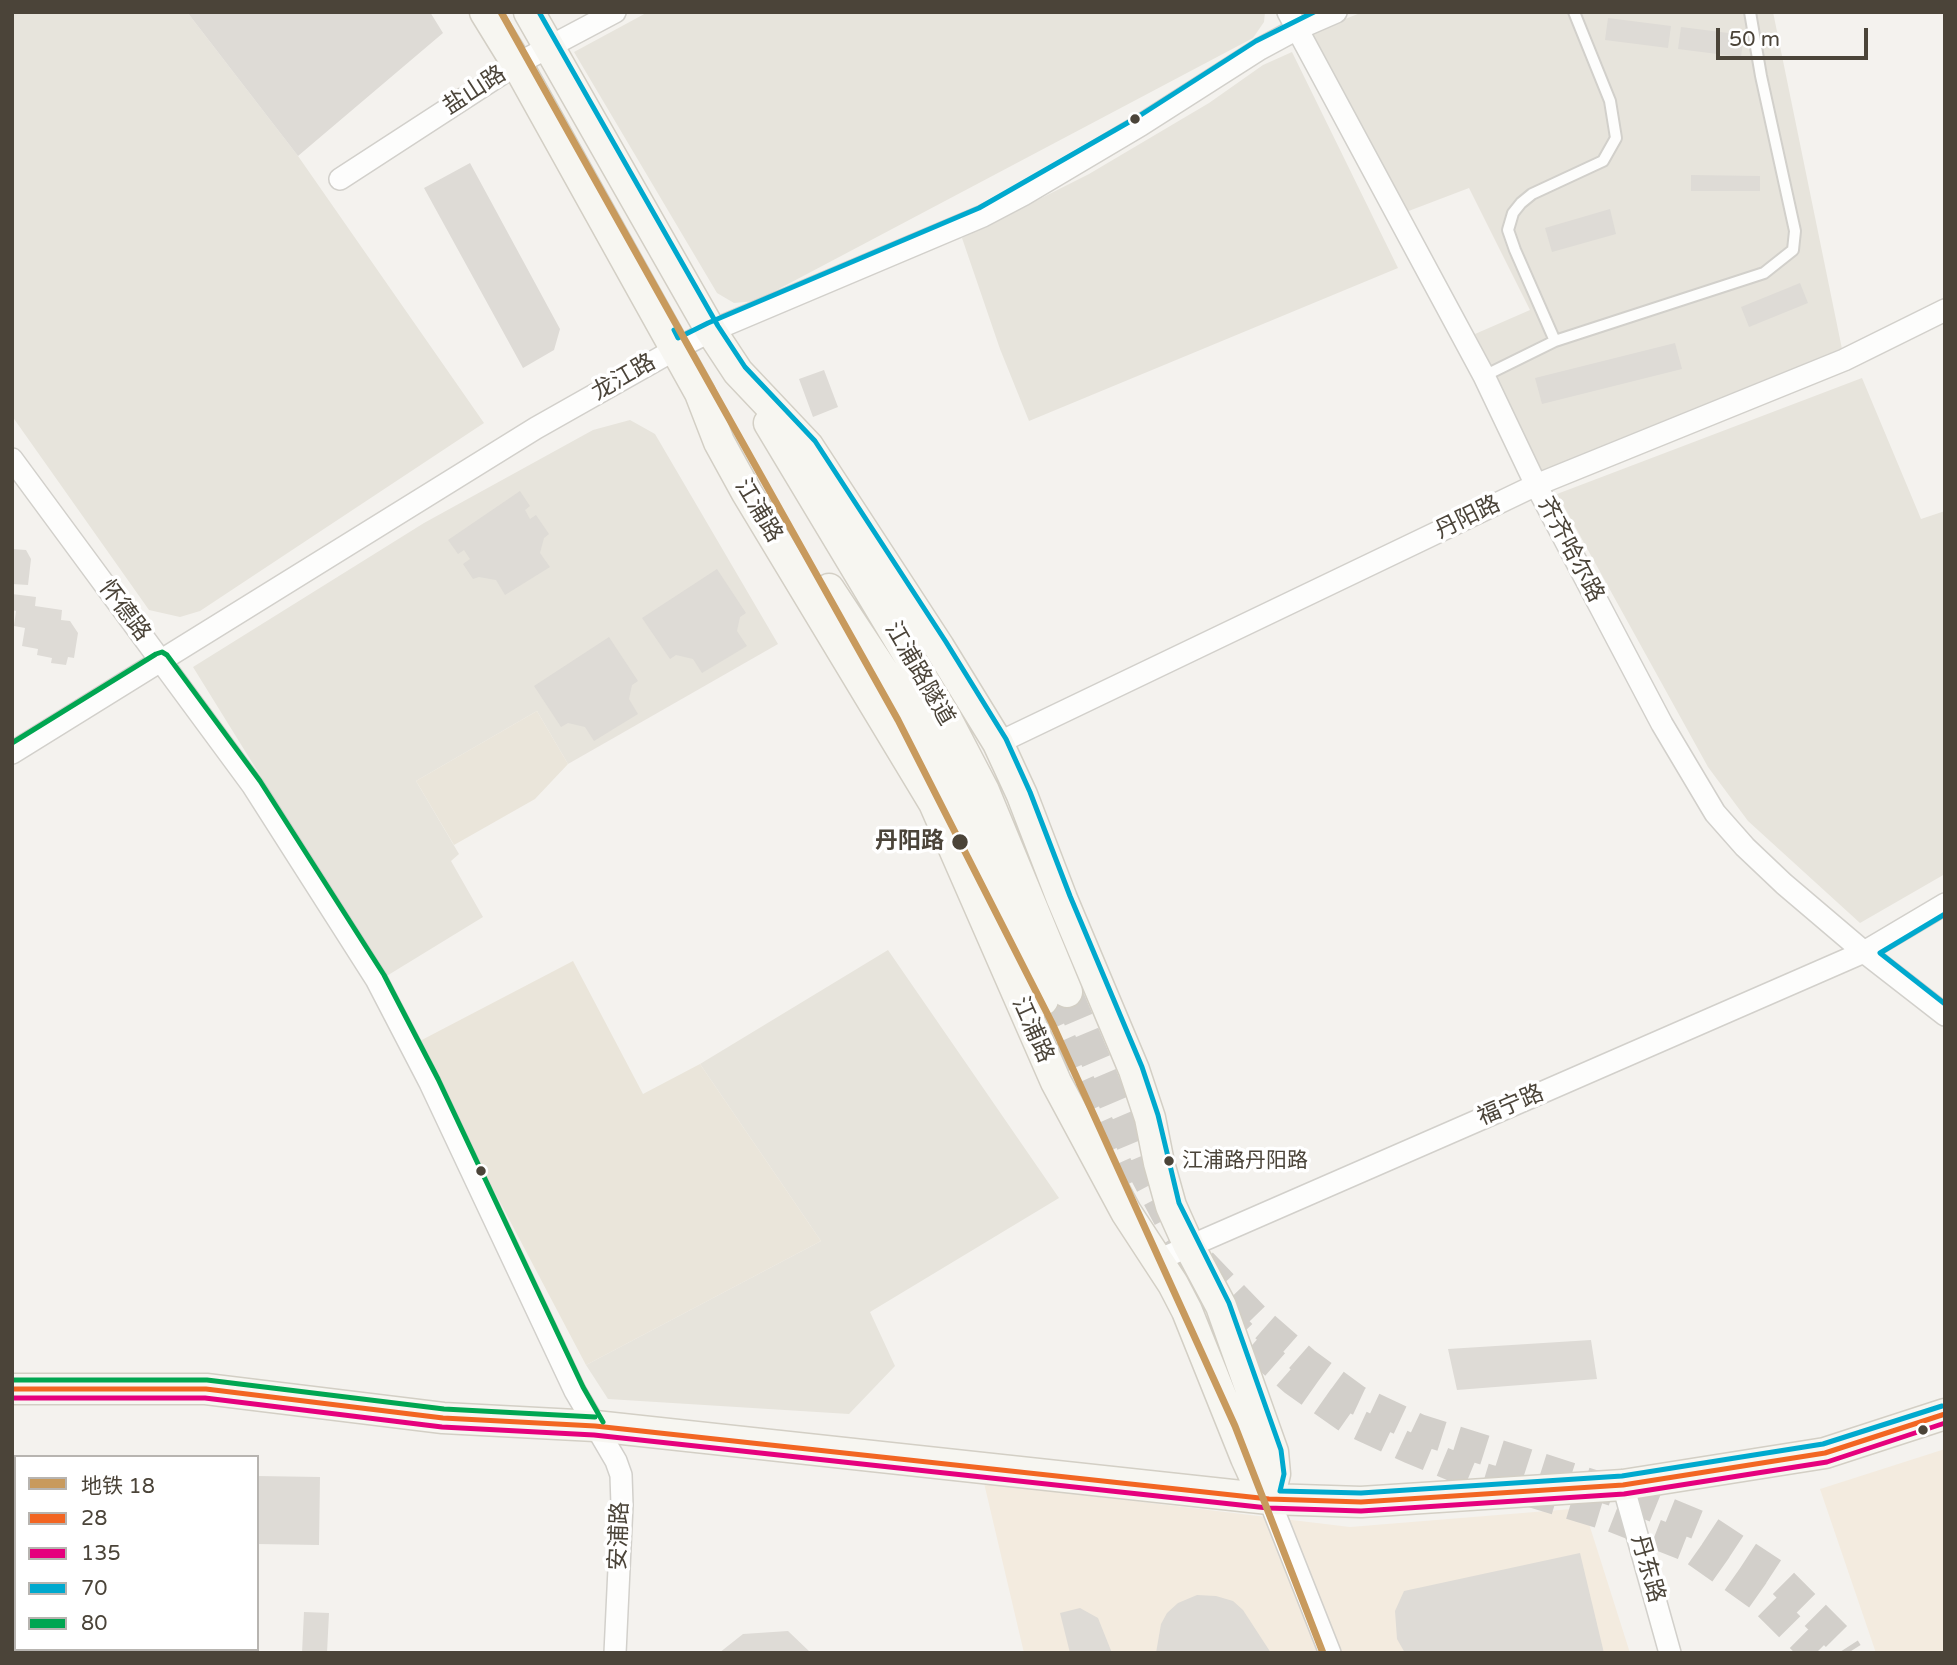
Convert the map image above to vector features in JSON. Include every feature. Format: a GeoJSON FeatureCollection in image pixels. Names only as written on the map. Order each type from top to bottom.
{"type":"FeatureCollection","features":[{"type":"Feature","properties":{"kind":"main road","name":"江浦路"},"geometry":{"type":"LineString","coordinates":[[485,12],[517,64],[700,393],[719,442],[747,493],[934,803],[1056,1082],[1126,1212],[1187,1311],[1246,1458],[1269,1499]]}},
{"type":"Feature","properties":{"kind":"main road"},"geometry":{"type":"LineString","coordinates":[[530,12],[711,331],[738,372],[808,446],[998,743],[1022,795],[1062,899],[1134,1070],[1150,1118],[1171,1206],[1221,1306],[1273,1452],[1275,1474],[1269,1499]]}},
{"type":"Feature","properties":{"kind":"main road","name":"江浦路隧道"},"geometry":{"type":"LineString","coordinates":[[700,393],[925,735],[959,796],[1055,996],[984,791],[945,716],[738,372]]}},
{"type":"Feature","properties":{"kind":"main road"},"geometry":{"type":"LineString","coordinates":[[12,1389],[206,1389],[443,1418],[595,1426],[1269,1499],[1361,1502],[1623,1485],[1825,1453],[1945,1414]]}},
{"type":"Feature","properties":{"kind":"street","name":"盐山路"},"geometry":{"type":"LineString","coordinates":[[340,179],[517,64],[615,12]]}},
{"type":"Feature","properties":{"kind":"street","name":"龙江路"},"geometry":{"type":"LineString","coordinates":[[12,753],[537,428],[674,350],[711,331],[983,216],[1073,166],[1260,49],[1292,20],[1335,12]]}},
{"type":"Feature","properties":{"kind":"street","name":"齐齐哈尔路"},"geometry":{"type":"LineString","coordinates":[[1292,20],[1484,376],[1536,485],[1662,723],[1715,813],[1745,847],[1784,884],[1864,952],[1945,1015]]}},
{"type":"Feature","properties":{"kind":"street","name":"丹阳路"},"geometry":{"type":"LineString","coordinates":[[998,743],[1536,485],[1844,360],[1945,310]]}},
{"type":"Feature","properties":{"kind":"street","name":"怀德路"},"geometry":{"type":"LineString","coordinates":[[12,459],[253,786],[376,979],[430,1083],[575,1391],[595,1426]]}},
{"type":"Feature","properties":{"kind":"street","name":"福宁路"},"geometry":{"type":"LineString","coordinates":[[1158,1260],[1864,952],[1945,904]]}},
{"type":"Feature","properties":{"kind":"street","name":"安浦路"},"geometry":{"type":"LineString","coordinates":[[595,1426],[616,1461],[622,1487],[615,1653]]}},
{"type":"Feature","properties":{"kind":"street","name":"丹东路"},"geometry":{"type":"LineString","coordinates":[[1623,1485],[1670,1653]]}},
{"type":"Feature","properties":{"kind":"street","name":"江浦路"},"geometry":{"type":"LineString","coordinates":[[1269,1499],[1330,1653]]}},
{"type":"Feature","properties":{"kind":"lane"},"geometry":{"type":"LineString","coordinates":[[1555,341],[1508,230],[1513,213],[1526,198],[1603,161],[1616,138],[1610,101],[1574,12]]}},
{"type":"Feature","properties":{"kind":"lane"},"geometry":{"type":"LineString","coordinates":[[1484,376],[1555,341],[1764,273],[1793,250],[1795,231],[1761,76],[1750,12]]}},
{"type":"Feature","properties":{"kind":"shaded area"},"geometry":{"type":"Polygon","coordinates":[[[15,12],[187,12],[298,156],[484,423],[200,611],[180,617],[149,610],[12,416],[12,15],[15,12]]]}},
{"type":"Feature","properties":{"kind":"shaded area"},"geometry":{"type":"Polygon","coordinates":[[[648,12],[1265,12],[1264,22],[1253,38],[756,301],[734,303],[717,293],[574,52],[648,12]]]}},
{"type":"Feature","properties":{"kind":"shaded area"},"geometry":{"type":"Polygon","coordinates":[[[1363,12],[1773,12],[1842,349],[1541,471],[1475,334],[1530,310],[1469,188],[1406,212],[1309,33],[1363,12]]]}},
{"type":"Feature","properties":{"kind":"shaded area"},"geometry":{"type":"Polygon","coordinates":[[[1292,52],[1398,268],[1029,421],[1000,349],[962,238],[1089,174],[1209,103],[1263,65],[1292,52]]]}},
{"type":"Feature","properties":{"kind":"shaded area"},"geometry":{"type":"Polygon","coordinates":[[[1862,378],[1921,519],[1945,511],[1945,874],[1860,923],[1748,821],[1708,767],[1557,494],[1862,378]]]}},
{"type":"Feature","properties":{"kind":"shaded area"},"geometry":{"type":"Polygon","coordinates":[[[630,420],[655,434],[778,644],[568,764],[537,711],[416,781],[459,854],[451,861],[483,917],[385,977],[193,667],[424,523],[593,430],[630,420]]]}},
{"type":"Feature","properties":{"kind":"shaded area"},"geometry":{"type":"Polygon","coordinates":[[[537,711],[568,764],[535,799],[454,845],[416,781],[537,711]]]}},
{"type":"Feature","properties":{"kind":"shaded area"},"geometry":{"type":"Polygon","coordinates":[[[888,950],[1059,1198],[870,1312],[895,1366],[849,1414],[608,1399],[586,1365],[821,1241],[700,1064],[888,950]]]}},
{"type":"Feature","properties":{"kind":"shaded area"},"geometry":{"type":"Polygon","coordinates":[[[573,961],[643,1094],[700,1064],[821,1241],[586,1365],[416,1043],[573,961]]]}},
{"type":"Feature","properties":{"kind":"shaded area"},"geometry":{"type":"Polygon","coordinates":[[[1945,1449],[1945,1653],[1876,1653],[1820,1489],[1945,1449]]]}},
{"type":"Feature","properties":{"kind":"shaded area"},"geometry":{"type":"Polygon","coordinates":[[[984,1483],[1350,1527],[1584,1508],[1630,1653],[1024,1653],[984,1483]]]}},
{"type":"Feature","properties":{"kind":"building"},"geometry":{"type":"Polygon","coordinates":[[[187,12],[430,12],[443,33],[298,156],[187,12]]]}},
{"type":"Feature","properties":{"kind":"building"},"geometry":{"type":"Polygon","coordinates":[[[1608,18],[1671,26],[1668,48],[1605,40],[1608,18]]]}},
{"type":"Feature","properties":{"kind":"building"},"geometry":{"type":"Polygon","coordinates":[[[1681,27],[1744,35],[1741,57],[1678,49],[1681,27]]]}},
{"type":"Feature","properties":{"kind":"building"},"geometry":{"type":"Polygon","coordinates":[[[470,163],[560,329],[554,350],[523,368],[424,188],[470,163]]]}},
{"type":"Feature","properties":{"kind":"building"},"geometry":{"type":"Polygon","coordinates":[[[1691,175],[1760,176],[1760,191],[1691,191],[1691,175]]]}},
{"type":"Feature","properties":{"kind":"building"},"geometry":{"type":"Polygon","coordinates":[[[1610,209],[1616,234],[1552,252],[1545,228],[1610,209]]]}},
{"type":"Feature","properties":{"kind":"building"},"geometry":{"type":"Polygon","coordinates":[[[1800,283],[1808,303],[1749,327],[1741,307],[1800,283]]]}},
{"type":"Feature","properties":{"kind":"building"},"geometry":{"type":"Polygon","coordinates":[[[1675,343],[1682,369],[1542,404],[1535,378],[1675,343]]]}},
{"type":"Feature","properties":{"kind":"building"},"geometry":{"type":"Polygon","coordinates":[[[824,370],[838,407],[813,417],[799,379],[824,370]]]}},
{"type":"Feature","properties":{"kind":"building"},"geometry":{"type":"Polygon","coordinates":[[[520,491],[530,506],[525,510],[530,519],[536,515],[549,534],[544,538],[540,553],[550,567],[505,595],[496,580],[479,577],[473,579],[463,564],[470,559],[464,550],[458,554],[448,540],[520,491]]]}},
{"type":"Feature","properties":{"kind":"building"},"geometry":{"type":"Polygon","coordinates":[[[12,549],[26,550],[31,559],[28,585],[12,584],[12,549]]]}},
{"type":"Feature","properties":{"kind":"building"},"geometry":{"type":"Polygon","coordinates":[[[717,569],[746,613],[740,617],[737,631],[747,646],[702,673],[693,659],[676,655],[670,659],[642,618],[717,569]]]}},
{"type":"Feature","properties":{"kind":"building"},"geometry":{"type":"Polygon","coordinates":[[[12,594],[36,597],[35,606],[62,610],[61,620],[70,621],[78,633],[74,658],[68,657],[66,665],[51,663],[52,658],[37,655],[38,649],[22,646],[25,628],[14,626],[16,611],[12,610],[12,594]]]}},
{"type":"Feature","properties":{"kind":"building"},"geometry":{"type":"Polygon","coordinates":[[[609,637],[638,681],[632,685],[629,699],[638,714],[594,741],[585,727],[568,723],[561,727],[534,686],[609,637]]]}},
{"type":"Feature","properties":{"kind":"building"},"geometry":{"type":"Polygon","coordinates":[[[1591,1340],[1597,1379],[1457,1390],[1448,1349],[1591,1340]]]}},
{"type":"Feature","properties":{"kind":"building"},"geometry":{"type":"Polygon","coordinates":[[[12,1474],[14,1474],[14,1514],[12,1474]]]}},
{"type":"Feature","properties":{"kind":"building"},"geometry":{"type":"Polygon","coordinates":[[[259,1476],[320,1477],[319,1545],[259,1544],[259,1476]]]}},
{"type":"Feature","properties":{"kind":"building"},"geometry":{"type":"Polygon","coordinates":[[[12,1517],[14,1517],[14,1561],[12,1517]]]}},
{"type":"Feature","properties":{"kind":"building"},"geometry":{"type":"Polygon","coordinates":[[[1580,1553],[1604,1653],[1405,1653],[1397,1639],[1395,1611],[1404,1591],[1580,1553]]]}},
{"type":"Feature","properties":{"kind":"building"},"geometry":{"type":"Polygon","coordinates":[[[1197,1595],[1216,1596],[1233,1601],[1243,1610],[1271,1653],[1156,1653],[1161,1624],[1167,1613],[1178,1603],[1197,1595]]]}},
{"type":"Feature","properties":{"kind":"building"},"geometry":{"type":"Polygon","coordinates":[[[1080,1608],[1098,1618],[1112,1653],[1070,1653],[1060,1613],[1080,1608]]]}},
{"type":"Feature","properties":{"kind":"building"},"geometry":{"type":"Polygon","coordinates":[[[304,1612],[329,1613],[327,1653],[302,1653],[304,1612]]]}},
{"type":"Feature","properties":{"kind":"building"},"geometry":{"type":"Polygon","coordinates":[[[788,1631],[811,1653],[719,1653],[743,1634],[788,1631]]]}},
{"type":"Feature","properties":{"kind":"building"},"geometry":{"type":"Polygon","coordinates":[[[147,1651],[184,1651],[183,1653],[147,1651]]]}},
{"type":"Feature","properties":{"kind":"building"},"geometry":{"type":"Polygon","coordinates":[[[225,1651],[252,1651],[252,1653],[225,1651]]]}},
{"type":"Feature","properties":{"kind":"tunnel"},"geometry":{"type":"LineString","coordinates":[[1067,992],[1140,1165],[1168,1218]]}},
{"type":"Feature","properties":{"kind":"tunnel"},"geometry":{"type":"LineString","coordinates":[[1043,1000],[1126,1185]]}},
{"type":"Feature","properties":{"kind":"tunnel"},"geometry":{"type":"LineString","coordinates":[[1162,1245],[1181,1272],[1244,1337],[1294,1381],[1351,1421],[1474,1475],[1612,1517],[1691,1548],[1759,1596],[1816,1653]]}},
{"type":"Feature","properties":{"kind":"tunnel"},"geometry":{"type":"LineString","coordinates":[[1202,1263],[1256,1319],[1305,1362],[1357,1400],[1419,1429],[1622,1494],[1703,1527],[1773,1573],[1839,1639],[1848,1653]]}},
{"type":"Feature","properties":{"kind":"metro line","name":"18"},"geometry":{"type":"LineString","coordinates":[[501,12],[898,720],[1052,1023],[1235,1426],[1323,1653]]}},
{"type":"Feature","properties":{"kind":"transit line","name":"70"},"geometry":{"type":"LineString","coordinates":[[539,12],[718,326],[745,367],[815,441],[1006,739],[1142,1067],[1158,1115],[1179,1203],[1229,1303],[1281,1450],[1284,1474],[1280,1491],[1361,1493],[1622,1476],[1823,1444],[1942,1406]]}},
{"type":"Feature","properties":{"kind":"transit line","name":"70"},"geometry":{"type":"LineString","coordinates":[[674,330],[678,338],[979,208],[1136,118],[1256,41],[1314,12]]}},
{"type":"Feature","properties":{"kind":"transit line","name":"80"},"geometry":{"type":"LineString","coordinates":[[12,743],[156,654],[162,652],[167,655],[260,781],[384,975],[438,1079],[583,1387],[603,1422]]}},
{"type":"Feature","properties":{"kind":"transit line","name":"70"},"geometry":{"type":"LineString","coordinates":[[1945,914],[1880,953],[1945,1004]]}},
{"type":"Feature","properties":{"kind":"transit line","name":"80"},"geometry":{"type":"LineString","coordinates":[[12,1380],[207,1380],[444,1409],[595,1417]]}},
{"type":"Feature","properties":{"kind":"transit line","name":"28"},"geometry":{"type":"LineString","coordinates":[[12,1389],[206,1389],[443,1418],[595,1426],[1269,1499],[1361,1502],[1623,1485],[1825,1453],[1945,1414]]}},
{"type":"Feature","properties":{"kind":"transit line","name":"135"},"geometry":{"type":"LineString","coordinates":[[12,1398],[205,1398],[442,1427],[594,1435],[1268,1508],[1361,1511],[1624,1494],[1827,1462],[1945,1423]]}},
{"type":"Feature","properties":{"kind":"place","name":"丹阳路"},"geometry":{"type":"Point","coordinates":[960,842]}},
{"type":"Feature","properties":{"kind":"place","name":"江浦路丹阳路"},"geometry":{"type":"Point","coordinates":[1169,1161]}}]}
